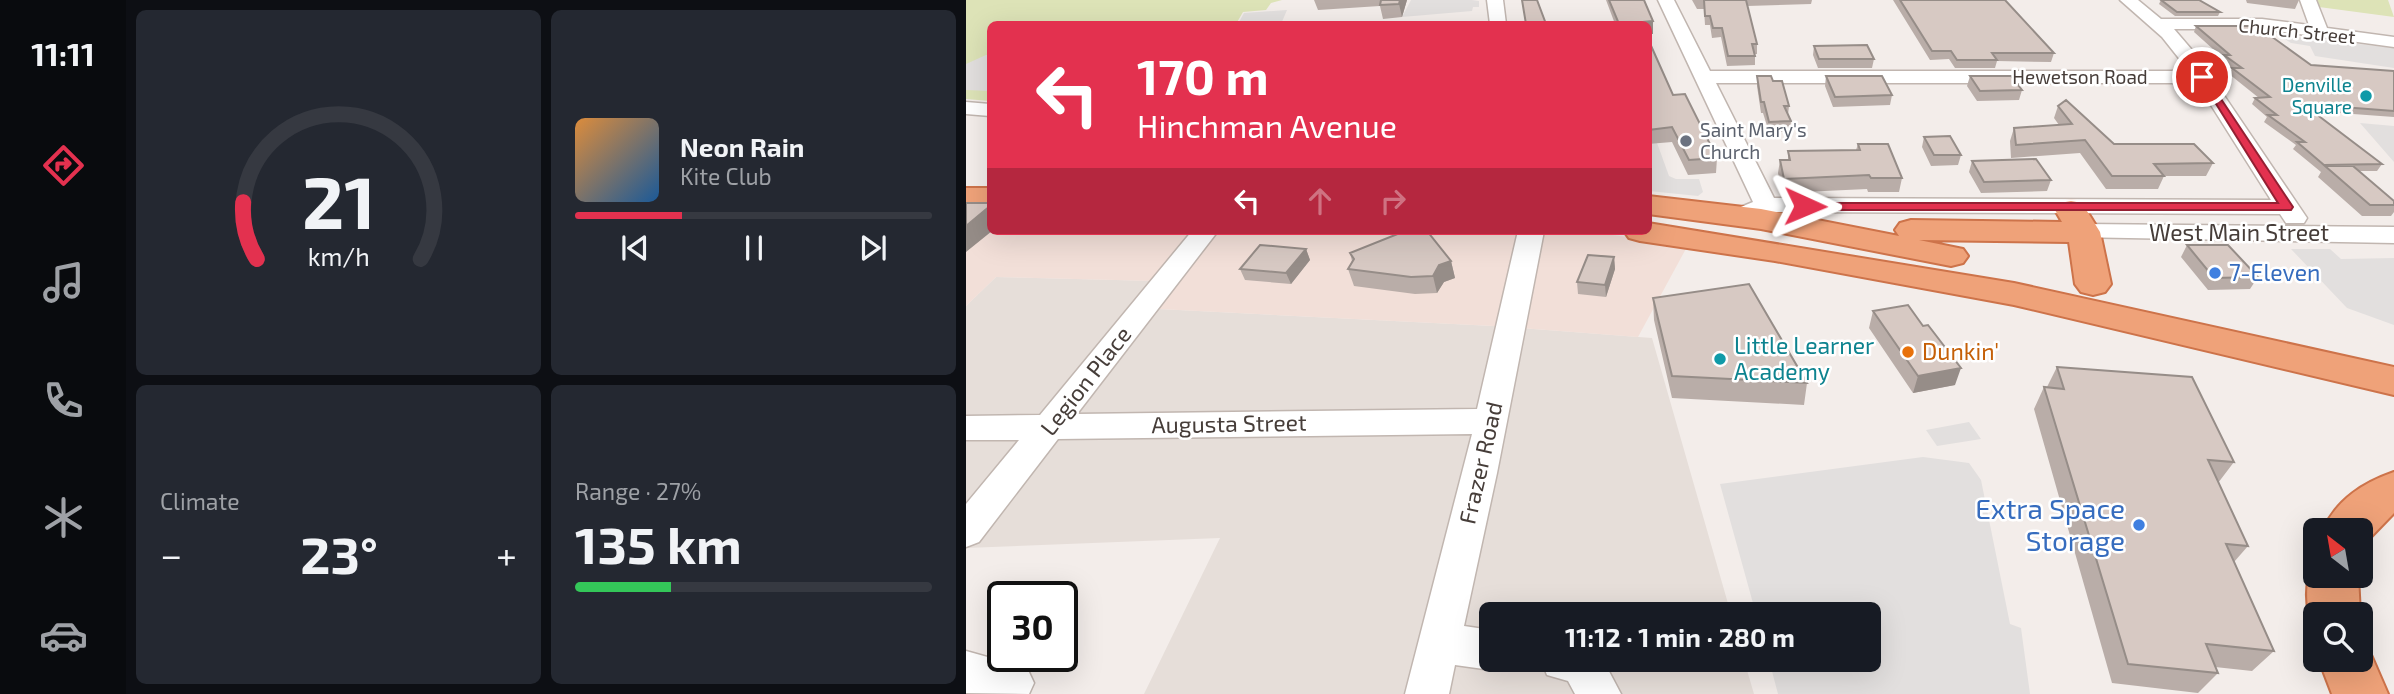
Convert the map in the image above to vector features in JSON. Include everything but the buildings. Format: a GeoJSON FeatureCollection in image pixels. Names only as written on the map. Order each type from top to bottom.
{"type":"FeatureCollection","features":[{"type":"Feature","properties":{"kind":"highway"},"geometry":{"type":"LineString","coordinates":[[966,178],[987,178]]}},
{"type":"Feature","properties":{"kind":"highway"},"geometry":{"type":"LineString","coordinates":[[966,197],[987,197]]}},
{"type":"Feature","properties":{"kind":"highway"},"geometry":{"type":"LineString","coordinates":[[1652,205],[1753,211],[1798,226],[2093,284],[2394,355]]}},
{"type":"Feature","properties":{"kind":"highway"},"geometry":{"type":"LineString","coordinates":[[1798,226],[2076,219],[2093,284]]}},
{"type":"Feature","properties":{"kind":"highway"},"geometry":{"type":"LineString","coordinates":[[1652,233],[1775,250],[2014,293],[2394,381]]}},
{"type":"Feature","properties":{"kind":"highway"},"geometry":{"type":"LineString","coordinates":[[2014,293],[2048,293],[2093,284]]}},
{"type":"Feature","properties":{"kind":"highway"},"geometry":{"type":"LineString","coordinates":[[2358,518],[2372,502],[2394,491]]}},
{"type":"Feature","properties":{"kind":"highway"},"geometry":{"type":"LineString","coordinates":[[2351,672],[2360,694]]}},
{"type":"Feature","properties":{"kind":"street"},"geometry":{"type":"LineString","coordinates":[[1495,0],[1498,21]]}},
{"type":"Feature","properties":{"kind":"street"},"geometry":{"type":"LineString","coordinates":[[1666,0],[1706,77],[1753,211],[2039,219]]}},
{"type":"Feature","properties":{"kind":"street"},"geometry":{"type":"LineString","coordinates":[[2129,0],[2175,41],[2307,233]]}},
{"type":"Feature","properties":{"kind":"street"},"geometry":{"type":"LineString","coordinates":[[2308,0],[2320,32]]}},
{"type":"Feature","properties":{"kind":"street","name":"Church Street"},"geometry":{"type":"LineString","coordinates":[[2157,24],[2262,24],[2394,42]]}},
{"type":"Feature","properties":{"kind":"street","name":"Hewetson Road"},"geometry":{"type":"LineString","coordinates":[[1706,77],[2202,77]]}},
{"type":"Feature","properties":{"kind":"street"},"geometry":{"type":"LineString","coordinates":[[966,122],[977,111]]}},
{"type":"Feature","properties":{"kind":"street"},"geometry":{"type":"LineString","coordinates":[[2076,219],[2287,207]]}},
{"type":"Feature","properties":{"kind":"street","name":"West Main Street"},"geometry":{"type":"LineString","coordinates":[[2076,219],[2307,233],[2394,234]]}},
{"type":"Feature","properties":{"kind":"street","name":"Legion Place"},"geometry":{"type":"LineString","coordinates":[[966,531],[1202,235]]}},
{"type":"Feature","properties":{"kind":"street","name":"Frazer Road"},"geometry":{"type":"LineString","coordinates":[[1427,694],[1491,421],[1530,235]]}},
{"type":"Feature","properties":{"kind":"street","name":"Augusta Street"},"geometry":{"type":"LineString","coordinates":[[966,428],[1491,421]]}},
{"type":"Feature","properties":{"kind":"street"},"geometry":{"type":"LineString","coordinates":[[1440,643],[1479,648]]}},
{"type":"Feature","properties":{"kind":"street"},"geometry":{"type":"LineString","coordinates":[[966,672],[1012,682]]}},
{"type":"Feature","properties":{"kind":"street"},"geometry":{"type":"LineString","coordinates":[[1586,672],[1599,694]]}},
{"type":"Feature","properties":{"kind":"shaded area"},"geometry":{"type":"Polygon","coordinates":[[[1411,0],[1472,0],[1479,1],[1479,7],[1473,7],[1472,11],[1402,17],[1411,0]]]}},
{"type":"Feature","properties":{"kind":"shaded area"},"geometry":{"type":"Polygon","coordinates":[[[1287,10],[1282,21],[1240,21],[1244,13],[1287,10]]]}},
{"type":"Feature","properties":{"kind":"shaded area"},"geometry":{"type":"Polygon","coordinates":[[[2279,35],[2394,48],[2394,68],[2315,56],[2310,46],[2291,43],[2279,35]]]}},
{"type":"Feature","properties":{"kind":"shaded area"},"geometry":{"type":"Polygon","coordinates":[[[987,55],[987,91],[966,90],[966,64],[987,55]]]}},
{"type":"Feature","properties":{"kind":"shaded area"},"geometry":{"type":"Polygon","coordinates":[[[2360,123],[2394,126],[2394,162],[2360,123]]]}},
{"type":"Feature","properties":{"kind":"shaded area"},"geometry":{"type":"Polygon","coordinates":[[[1652,129],[1669,176],[1676,179],[1699,179],[1703,192],[1698,196],[1652,191],[1652,129]]]}},
{"type":"Feature","properties":{"kind":"shaded area"},"geometry":{"type":"Polygon","coordinates":[[[966,203],[987,228],[987,235],[1612,235],[1688,245],[1638,337],[1493,326],[1139,308],[1155,281],[996,277],[966,306],[966,203]]]}},
{"type":"Feature","properties":{"kind":"shaded area"},"geometry":{"type":"Polygon","coordinates":[[[2291,249],[2330,249],[2341,259],[2394,258],[2394,325],[2347,308],[2291,249]]]}},
{"type":"Feature","properties":{"kind":"shaded area"},"geometry":{"type":"Polygon","coordinates":[[[996,277],[1156,281],[1139,308],[1493,326],[1652,338],[1728,602],[1479,602],[1479,672],[1748,672],[1754,694],[1144,694],[1220,538],[966,548],[966,306],[996,277]]]}},
{"type":"Feature","properties":{"kind":"shaded area"},"geometry":{"type":"Polygon","coordinates":[[[1969,422],[1981,439],[1937,446],[1926,430],[1969,422]]]}},
{"type":"Feature","properties":{"kind":"shaded area"},"geometry":{"type":"Polygon","coordinates":[[[1923,457],[1969,463],[1981,480],[2010,624],[2021,628],[2030,694],[1778,694],[1772,672],[1881,672],[1881,602],[1753,602],[1720,484],[1923,457]]]}},
{"type":"Feature","properties":{"kind":"green space"},"geometry":{"type":"Polygon","coordinates":[[[966,0],[1282,0],[1271,3],[1266,10],[1243,12],[1238,21],[987,21],[987,101],[966,99],[966,0]]]}},
{"type":"Feature","properties":{"kind":"green space"},"geometry":{"type":"Polygon","coordinates":[[[2315,0],[2388,0],[2394,17],[2319,7],[2315,0]]]}},
{"type":"Feature","properties":{"kind":"place","name":"Denville Square"},"geometry":{"type":"Point","coordinates":[2366,96]}},
{"type":"Feature","properties":{"kind":"place","name":"Saint Mary's Church"},"geometry":{"type":"Point","coordinates":[1686,141]}},
{"type":"Feature","properties":{"kind":"place","name":"7-Eleven"},"geometry":{"type":"Point","coordinates":[2215,273]}},
{"type":"Feature","properties":{"kind":"place","name":"Dunkin'"},"geometry":{"type":"Point","coordinates":[1908,352]}},
{"type":"Feature","properties":{"kind":"place","name":"Little Learner Academy"},"geometry":{"type":"Point","coordinates":[1720,359]}},
{"type":"Feature","properties":{"kind":"place","name":"Extra Space Storage"},"geometry":{"type":"Point","coordinates":[2139,525]}},
{"type":"Feature","properties":{"kind":"route"},"geometry":{"type":"LineString","coordinates":[[1805,206],[2287,207],[2202,77]]}}]}
